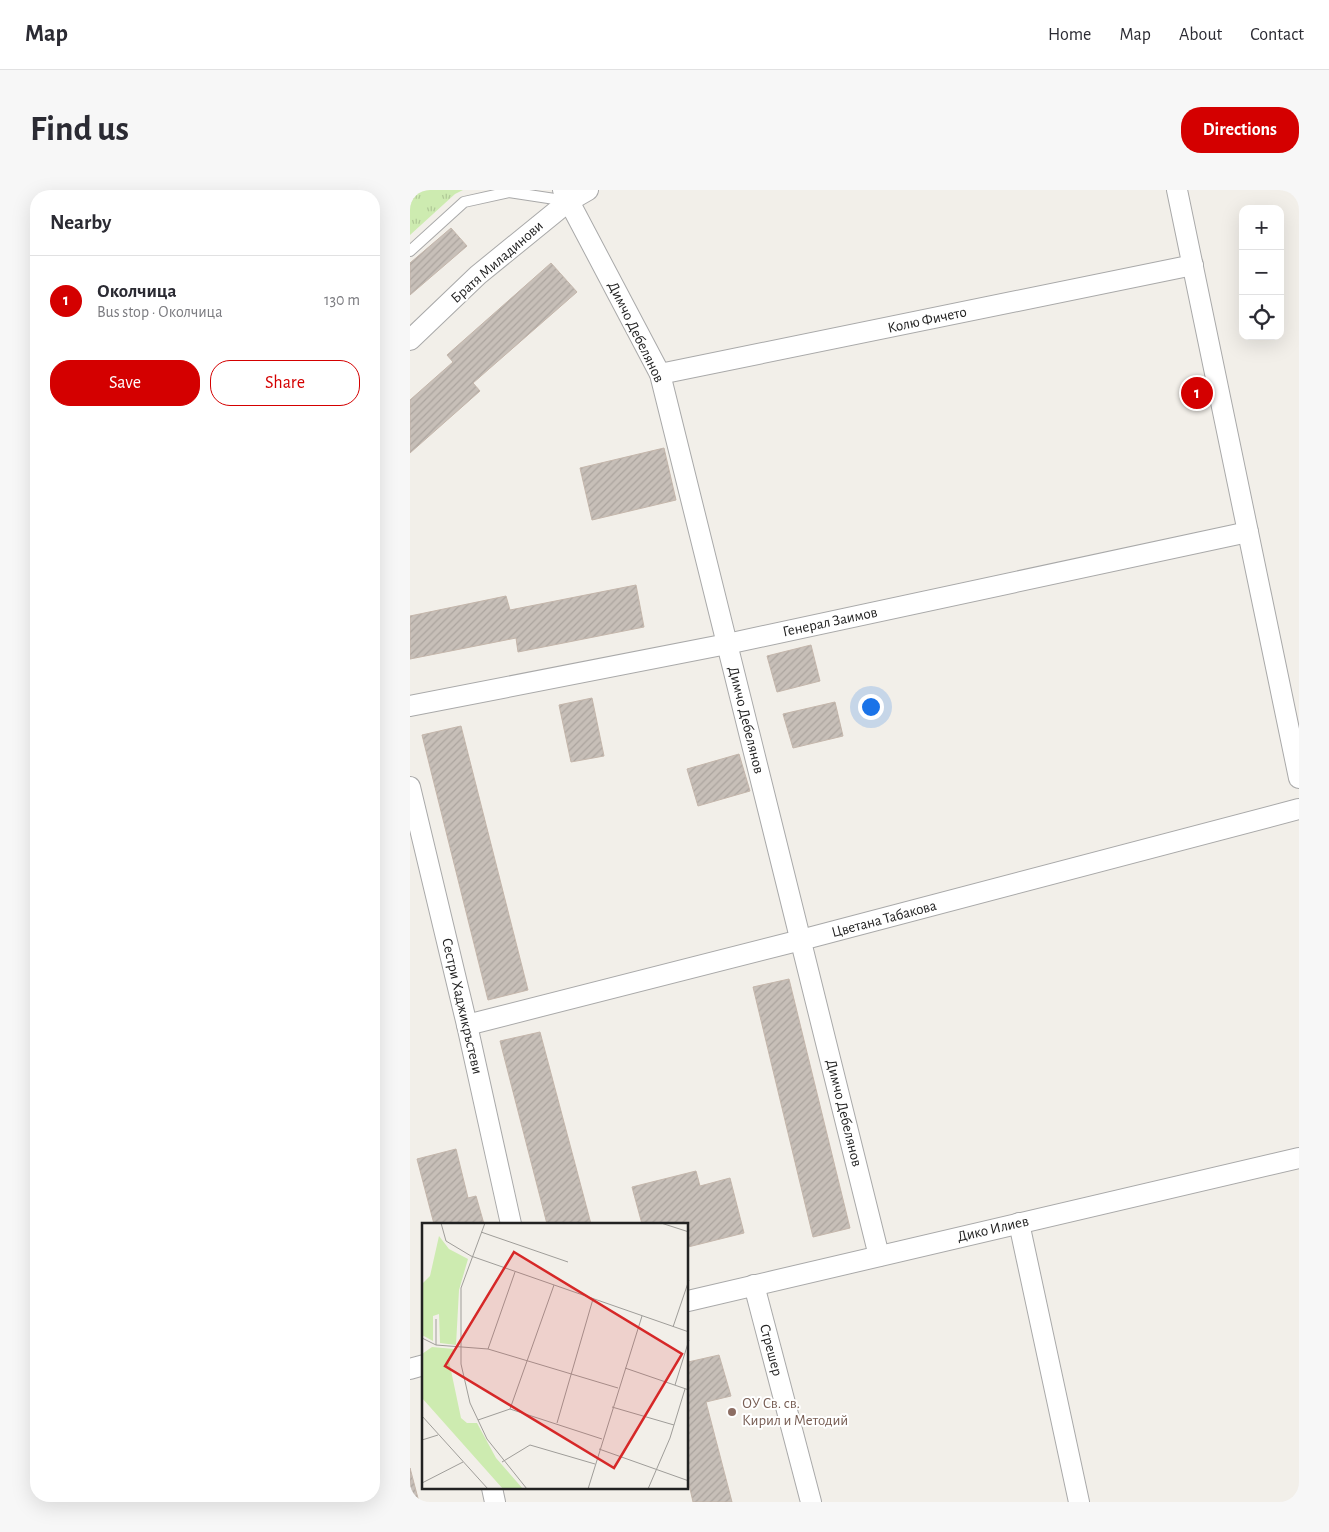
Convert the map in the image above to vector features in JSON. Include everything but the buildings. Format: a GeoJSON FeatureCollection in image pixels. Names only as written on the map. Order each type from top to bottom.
{"type":"FeatureCollection","features":[{"type":"Feature","properties":{"kind":"street","name":"Братя Миладинови"},"geometry":{"type":"LineString","coordinates":[[410,340],[566,195],[588,190]]}},
{"type":"Feature","properties":{"kind":"street"},"geometry":{"type":"LineString","coordinates":[[1178,190],[1299,778]]}},
{"type":"Feature","properties":{"kind":"street","name":"Димчо Дебелянов"},"geometry":{"type":"LineString","coordinates":[[566,195],[660,374],[879,1256]]}},
{"type":"Feature","properties":{"kind":"street","name":"Колю Фичето"},"geometry":{"type":"LineString","coordinates":[[660,374],[1193,265]]}},
{"type":"Feature","properties":{"kind":"street","name":"Генерал Заимов"},"geometry":{"type":"LineString","coordinates":[[410,706],[727,644],[1248,532]]}},
{"type":"Feature","properties":{"kind":"street","name":"Сестри Хаджикръстеви"},"geometry":{"type":"LineString","coordinates":[[410,787],[467,1024],[512,1223]]}},
{"type":"Feature","properties":{"kind":"street","name":"Цветана Табакова"},"geometry":{"type":"LineString","coordinates":[[467,1024],[801,940],[1299,809]]}},
{"type":"Feature","properties":{"kind":"street","name":"Дико Илиев"},"geometry":{"type":"LineString","coordinates":[[689,1301],[1299,1158]]}},
{"type":"Feature","properties":{"kind":"street"},"geometry":{"type":"LineString","coordinates":[[1020,1223],[1079,1502]]}},
{"type":"Feature","properties":{"kind":"street","name":"Стрешер"},"geometry":{"type":"LineString","coordinates":[[754,1285],[811,1502]]}},
{"type":"Feature","properties":{"kind":"lane"},"geometry":{"type":"LineString","coordinates":[[410,251],[464,202],[509,192],[566,195]]}},
{"type":"Feature","properties":{"kind":"green space"},"geometry":{"type":"Polygon","coordinates":[[[410,190],[463,190],[455,194],[410,235],[410,190]]]}},
{"type":"Feature","properties":{"kind":"place","name":"Околчица"},"geometry":{"type":"Point","coordinates":[1197,393]}},
{"type":"Feature","properties":{"kind":"place","name":"ОУ Св. св. Кирил и Методий"},"geometry":{"type":"Point","coordinates":[732,1412]}}]}
